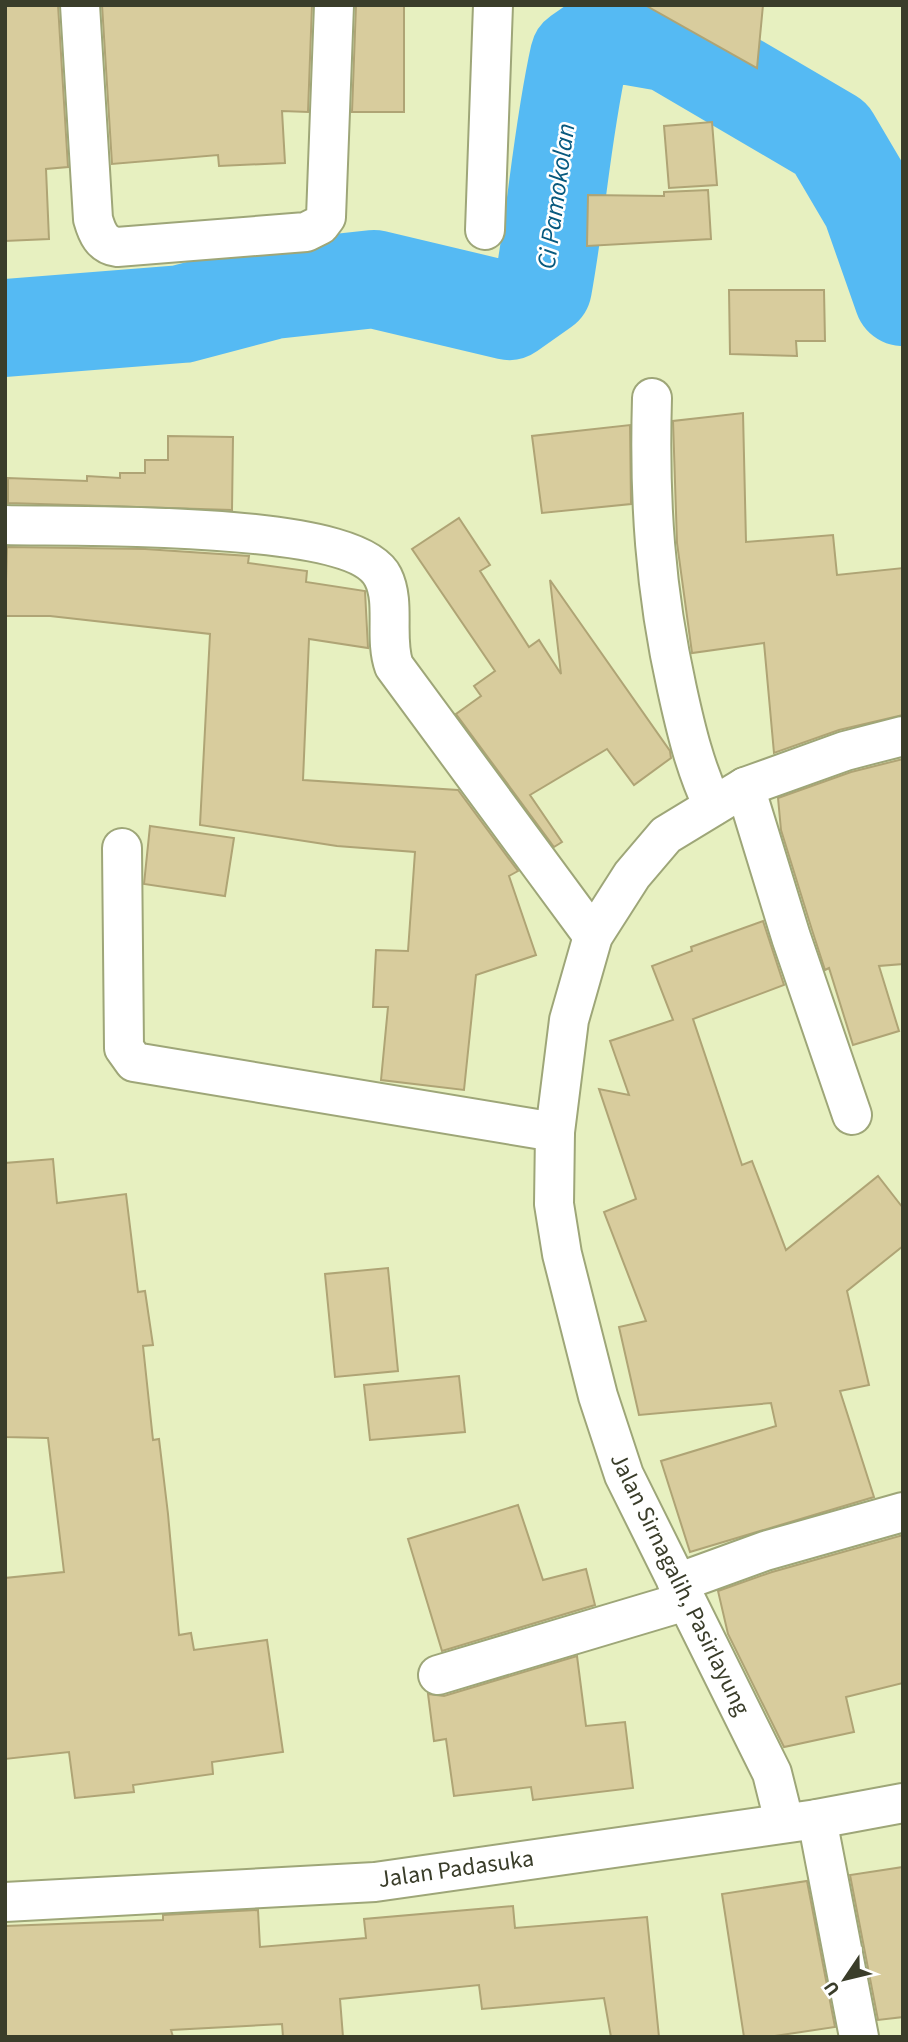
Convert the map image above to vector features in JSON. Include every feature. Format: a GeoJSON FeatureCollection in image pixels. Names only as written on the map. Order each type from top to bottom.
{"type":"FeatureCollection","features":[{"type":"Feature","properties":{"kind":"street"},"geometry":{"type":"LineString","coordinates":[[80,5],[93,219],[99,237],[107,244],[117,247],[306,232],[323,222],[326,217],[334,5]]}},
{"type":"Feature","properties":{"kind":"street"},"geometry":{"type":"LineString","coordinates":[[485,230],[493,5]]}},
{"type":"Feature","properties":{"kind":"street"},"geometry":{"type":"LineString","coordinates":[[652,398],[649,485],[661,618],[694,766],[713,806]]}},
{"type":"Feature","properties":{"kind":"street"},"geometry":{"type":"LineString","coordinates":[[5,526],[236,532],[320,544],[372,563],[383,576],[387,589],[390,653],[394,666],[593,936]]}},
{"type":"Feature","properties":{"kind":"street","name":"Jalan Sirnagalih, Pasirlayung"},"geometry":{"type":"LineString","coordinates":[[859,2037],[801,1820],[772,1773],[624,1475],[598,1396],[562,1254],[554,1204],[555,1132],[569,1020],[593,936],[632,875],[666,835],[745,787],[845,751],[903,736]]}},
{"type":"Feature","properties":{"kind":"street"},"geometry":{"type":"LineString","coordinates":[[745,787],[791,937],[852,1115]]}},
{"type":"Feature","properties":{"kind":"street"},"geometry":{"type":"LineString","coordinates":[[122,848],[124,1048],[134,1062],[555,1132]]}},
{"type":"Feature","properties":{"kind":"street"},"geometry":{"type":"LineString","coordinates":[[438,1675],[682,1592],[765,1551],[903,1512]]}},
{"type":"Feature","properties":{"kind":"street","name":"Jalan Padasuka"},"geometry":{"type":"LineString","coordinates":[[5,1902],[375,1882],[903,1803]]}},
{"type":"Feature","properties":{"kind":"building"},"geometry":{"type":"Polygon","coordinates":[[[5,5],[58,5],[68,167],[46,169],[49,239],[5,241],[5,5]]]}},
{"type":"Feature","properties":{"kind":"building"},"geometry":{"type":"Polygon","coordinates":[[[102,5],[312,5],[308,112],[282,111],[285,163],[219,166],[218,155],[112,164],[102,5]]]}},
{"type":"Feature","properties":{"kind":"building"},"geometry":{"type":"Polygon","coordinates":[[[356,5],[404,5],[404,112],[352,112],[356,5]]]}},
{"type":"Feature","properties":{"kind":"building"},"geometry":{"type":"Polygon","coordinates":[[[645,5],[763,5],[757,68],[645,5]]]}},
{"type":"Feature","properties":{"kind":"building"},"geometry":{"type":"Polygon","coordinates":[[[712,122],[717,185],[669,188],[664,126],[712,122]]]}},
{"type":"Feature","properties":{"kind":"building"},"geometry":{"type":"Polygon","coordinates":[[[708,190],[711,239],[587,246],[588,195],[664,196],[664,192],[708,190]]]}},
{"type":"Feature","properties":{"kind":"building"},"geometry":{"type":"Polygon","coordinates":[[[729,290],[824,290],[825,341],[796,341],[797,356],[730,354],[729,290]]]}},
{"type":"Feature","properties":{"kind":"building"},"geometry":{"type":"Polygon","coordinates":[[[743,413],[746,542],[833,535],[837,575],[903,568],[903,715],[839,730],[774,753],[764,643],[692,653],[677,543],[673,421],[743,413]]]}},
{"type":"Feature","properties":{"kind":"building"},"geometry":{"type":"Polygon","coordinates":[[[630,425],[631,504],[542,513],[532,436],[630,425]]]}},
{"type":"Feature","properties":{"kind":"building"},"geometry":{"type":"Polygon","coordinates":[[[168,436],[233,437],[232,510],[8,503],[8,478],[87,481],[87,476],[120,478],[120,473],[145,473],[145,460],[168,460],[168,436]]]}},
{"type":"Feature","properties":{"kind":"building"},"geometry":{"type":"Polygon","coordinates":[[[459,518],[490,565],[480,571],[529,647],[539,640],[561,674],[550,580],[670,751],[671,758],[634,785],[607,749],[530,795],[562,842],[554,847],[456,714],[481,696],[474,686],[495,671],[412,549],[459,518]]]}},
{"type":"Feature","properties":{"kind":"building"},"geometry":{"type":"Polygon","coordinates":[[[7,547],[145,549],[249,556],[248,563],[307,571],[306,582],[365,591],[368,648],[309,639],[303,780],[458,790],[518,871],[509,876],[536,955],[476,975],[464,1090],[381,1080],[388,1007],[373,1007],[376,950],[408,951],[415,852],[337,846],[200,825],[210,634],[50,616],[5,616],[7,547]]]}},
{"type":"Feature","properties":{"kind":"building"},"geometry":{"type":"Polygon","coordinates":[[[903,759],[903,964],[879,966],[899,1031],[853,1045],[829,968],[825,970],[781,830],[778,798],[851,772],[903,759]]]}},
{"type":"Feature","properties":{"kind":"building"},"geometry":{"type":"Polygon","coordinates":[[[150,826],[234,838],[225,896],[144,884],[150,826]]]}},
{"type":"Feature","properties":{"kind":"building"},"geometry":{"type":"Polygon","coordinates":[[[763,921],[784,985],[693,1019],[742,1165],[752,1161],[786,1250],[878,1176],[903,1208],[903,1246],[847,1291],[869,1385],[840,1391],[874,1497],[690,1552],[661,1461],[776,1426],[771,1403],[639,1415],[619,1327],[646,1321],[604,1212],[636,1199],[599,1089],[629,1095],[610,1041],[673,1020],[652,966],[692,951],[691,947],[763,921]]]}},
{"type":"Feature","properties":{"kind":"building"},"geometry":{"type":"Polygon","coordinates":[[[53,1159],[57,1203],[126,1194],[138,1292],[145,1291],[153,1345],[143,1346],[153,1440],[159,1439],[179,1635],[191,1633],[194,1650],[267,1640],[283,1752],[212,1762],[213,1774],[133,1785],[134,1792],[75,1798],[69,1752],[5,1759],[5,1578],[64,1572],[48,1438],[5,1437],[5,1163],[53,1159]]]}},
{"type":"Feature","properties":{"kind":"building"},"geometry":{"type":"Polygon","coordinates":[[[388,1268],[398,1371],[335,1377],[325,1274],[388,1268]]]}},
{"type":"Feature","properties":{"kind":"building"},"geometry":{"type":"Polygon","coordinates":[[[459,1376],[465,1432],[370,1440],[364,1385],[459,1376]]]}},
{"type":"Feature","properties":{"kind":"building"},"geometry":{"type":"Polygon","coordinates":[[[518,1505],[543,1580],[586,1569],[595,1605],[442,1651],[408,1539],[518,1505]]]}},
{"type":"Feature","properties":{"kind":"building"},"geometry":{"type":"Polygon","coordinates":[[[903,1535],[903,1683],[846,1697],[854,1732],[784,1747],[728,1634],[718,1591],[772,1572],[903,1535]]]}},
{"type":"Feature","properties":{"kind":"building"},"geometry":{"type":"Polygon","coordinates":[[[577,1656],[586,1726],[625,1722],[633,1788],[533,1800],[531,1787],[454,1796],[446,1739],[434,1741],[428,1694],[444,1696],[577,1656]]]}},
{"type":"Feature","properties":{"kind":"building"},"geometry":{"type":"Polygon","coordinates":[[[903,1867],[903,2017],[878,2020],[850,1875],[903,1867]]]}},
{"type":"Feature","properties":{"kind":"building"},"geometry":{"type":"Polygon","coordinates":[[[807,1881],[835,2027],[768,2037],[744,2037],[722,1894],[807,1881]]]}},
{"type":"Feature","properties":{"kind":"building"},"geometry":{"type":"Polygon","coordinates":[[[513,1906],[515,1928],[647,1917],[659,2037],[611,2037],[604,1998],[482,2009],[479,1985],[340,1999],[343,2037],[283,2037],[282,2024],[171,2030],[173,2037],[5,2037],[5,1926],[163,1920],[163,1915],[258,1910],[260,1947],[366,1938],[364,1919],[513,1906]]]}},
{"type":"Feature","properties":{"kind":"waterway","name":"Ci Pamokolan"},"geometry":{"type":"LineString","coordinates":[[5,328],[182,314],[273,290],[374,279],[509,311],[543,287],[579,56],[612,33],[669,43],[831,138],[871,206],[903,297]]}}]}
